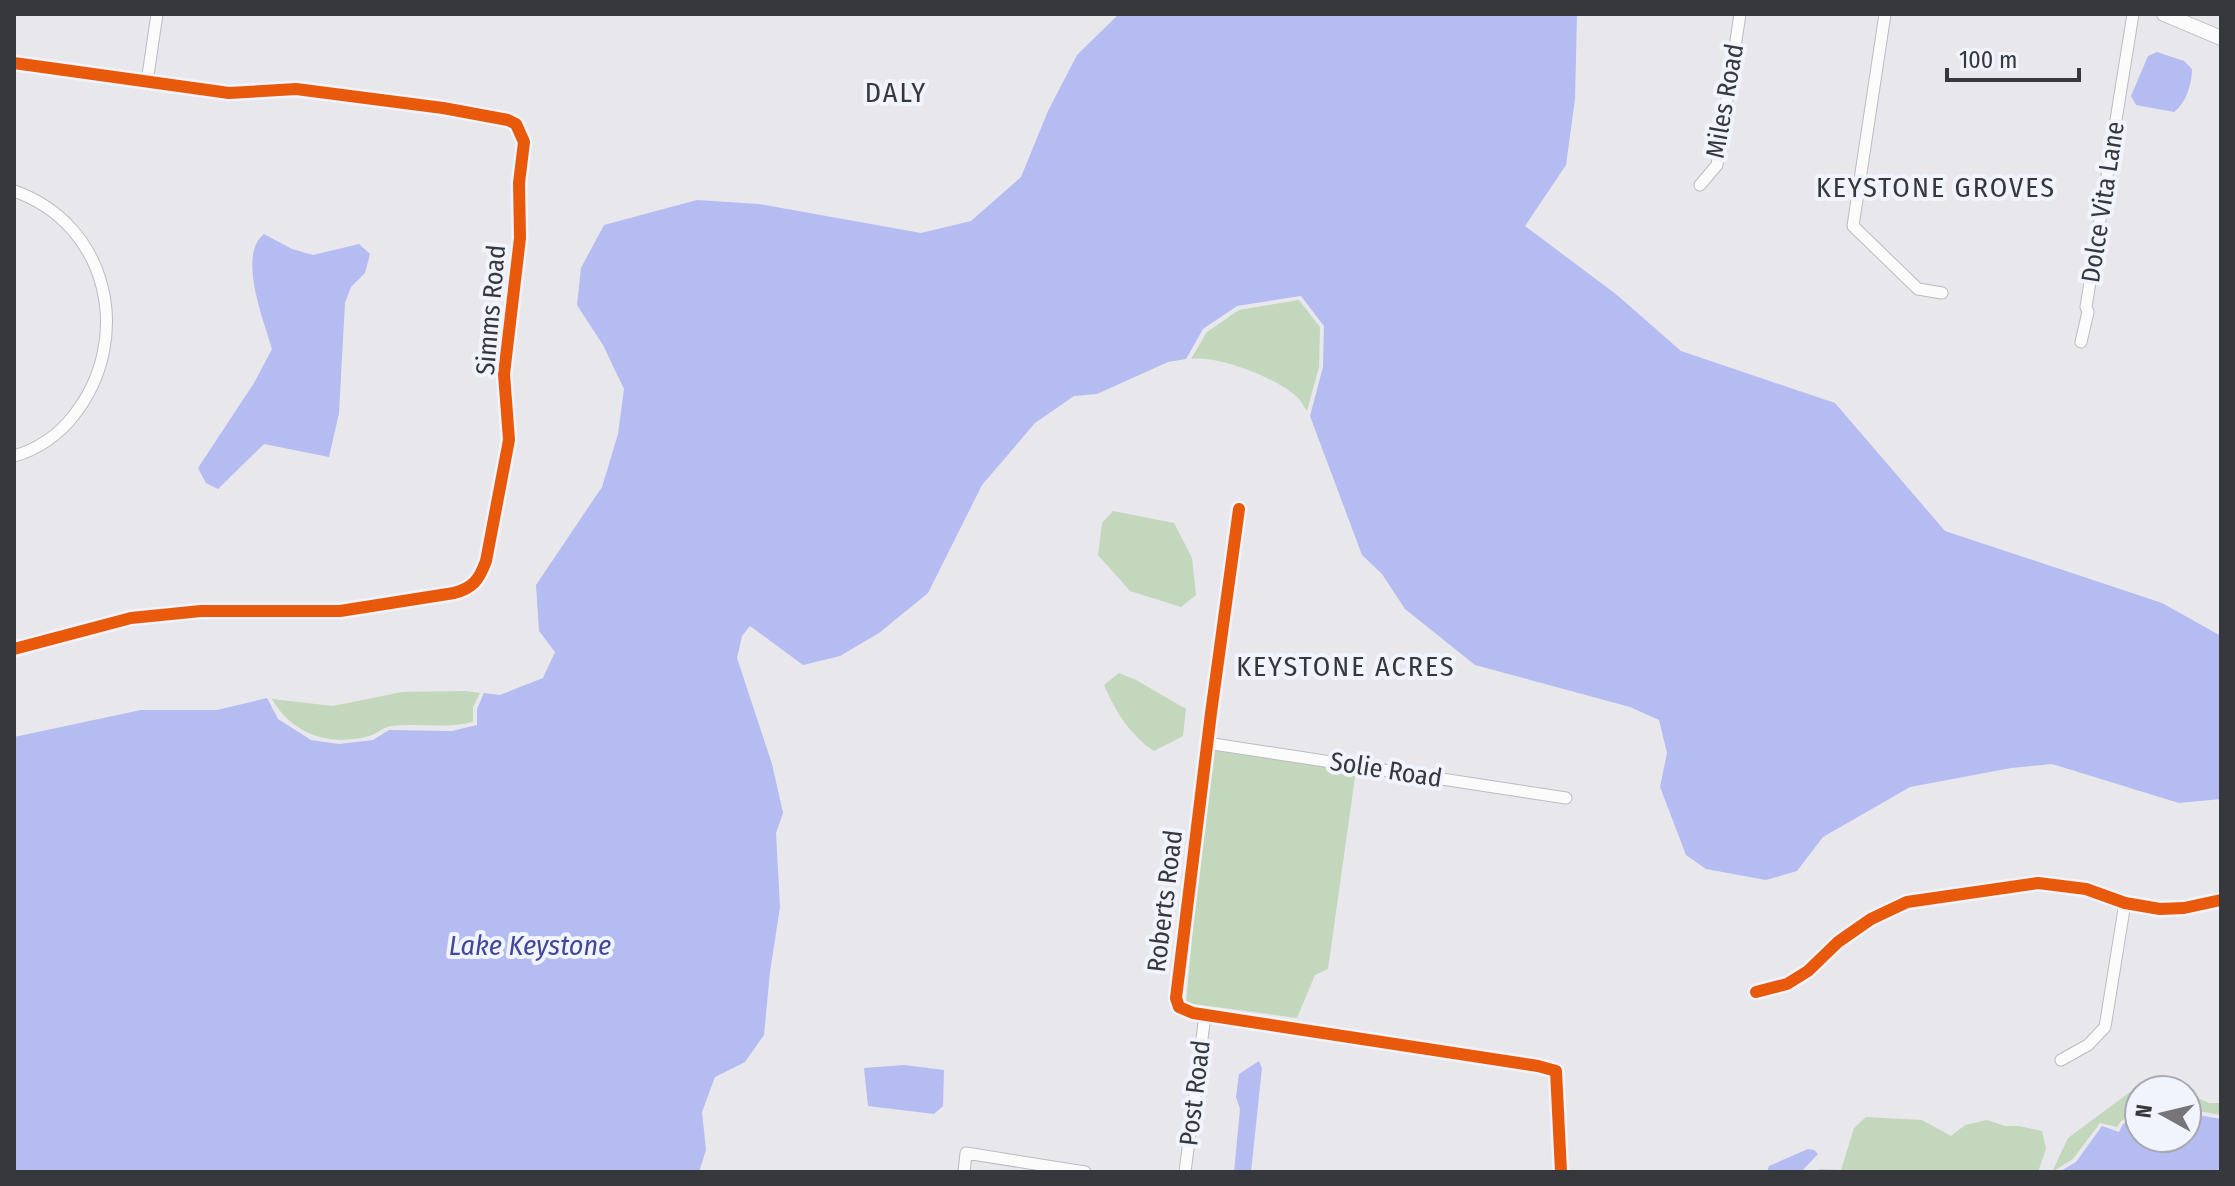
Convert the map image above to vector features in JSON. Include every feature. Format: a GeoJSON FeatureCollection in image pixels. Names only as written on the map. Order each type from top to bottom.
{"type":"FeatureCollection","features":[{"type":"Feature","properties":{"kind":"main road"},"geometry":{"type":"LineString","coordinates":[[2164,14],[2221,38]]}},
{"type":"Feature","properties":{"kind":"street"},"geometry":{"type":"LineString","coordinates":[[147,82],[157,14]]}},
{"type":"Feature","properties":{"kind":"street","name":"Miles Road"},"geometry":{"type":"LineString","coordinates":[[1700,185],[1717,165],[1740,14]]}},
{"type":"Feature","properties":{"kind":"street"},"geometry":{"type":"LineString","coordinates":[[1885,14],[1853,226],[1918,289],[1942,293]]}},
{"type":"Feature","properties":{"kind":"street","name":"Dolce Vita Lane"},"geometry":{"type":"LineString","coordinates":[[2081,342],[2133,14]]}},
{"type":"Feature","properties":{"kind":"street","name":"Simms Road"},"geometry":{"type":"LineString","coordinates":[[14,63],[229,93],[296,89],[500,117],[516,124],[524,142],[519,183],[520,238],[504,374],[509,440],[486,561],[480,576],[470,588],[340,611],[201,611],[131,618],[14,649]]}},
{"type":"Feature","properties":{"kind":"street"},"geometry":{"type":"LineString","coordinates":[[14,191],[27,195],[54,212],[76,233],[93,260],[105,292],[108,324],[105,355],[85,401],[68,423],[49,439],[14,456]]}},
{"type":"Feature","properties":{"kind":"street","name":"Roberts Road"},"geometry":{"type":"LineString","coordinates":[[1239,509],[1176,998],[1179,1007],[1205,1015],[1556,1071],[1561,1172]]}},
{"type":"Feature","properties":{"kind":"street","name":"Solie Road"},"geometry":{"type":"LineString","coordinates":[[1207,743],[1566,798]]}},
{"type":"Feature","properties":{"kind":"street"},"geometry":{"type":"LineString","coordinates":[[1756,992],[1787,984],[1808,971],[1838,942],[1871,919],[1907,902],[2038,883],[2086,889],[2125,903],[2160,909],[2184,908],[2221,900]]}},
{"type":"Feature","properties":{"kind":"street"},"geometry":{"type":"LineString","coordinates":[[2061,1060],[2088,1045],[2105,1027],[2125,903]]}},
{"type":"Feature","properties":{"kind":"street","name":"Post Road"},"geometry":{"type":"LineString","coordinates":[[1185,1172],[1205,1015]]}},
{"type":"Feature","properties":{"kind":"street"},"geometry":{"type":"LineString","coordinates":[[964,1172],[966,1153],[1085,1172]]}},
{"type":"Feature","properties":{"kind":"green space"},"geometry":{"type":"Polygon","coordinates":[[[1299,300],[1320,327],[1319,367],[1307,411],[1296,396],[1261,375],[1231,364],[1191,359],[1207,332],[1239,310],[1299,300]]]}},
{"type":"Feature","properties":{"kind":"green space"},"geometry":{"type":"Polygon","coordinates":[[[1113,511],[1174,523],[1192,558],[1196,595],[1181,607],[1130,591],[1098,555],[1102,523],[1113,511]]]}},
{"type":"Feature","properties":{"kind":"green space"},"geometry":{"type":"Polygon","coordinates":[[[1119,673],[1186,709],[1183,736],[1154,751],[1137,737],[1104,685],[1119,673]]]}},
{"type":"Feature","properties":{"kind":"green space"},"geometry":{"type":"Polygon","coordinates":[[[402,692],[480,693],[473,707],[473,722],[391,726],[369,736],[340,740],[313,735],[301,729],[280,711],[272,699],[333,706],[402,692]]]}},
{"type":"Feature","properties":{"kind":"green space"},"geometry":{"type":"Polygon","coordinates":[[[1212,748],[1356,770],[1328,969],[1315,975],[1297,1018],[1186,1003],[1212,748]]]}},
{"type":"Feature","properties":{"kind":"green space"},"geometry":{"type":"Polygon","coordinates":[[[2123,1097],[2123,1120],[2117,1127],[2100,1123],[2073,1159],[2052,1172],[2068,1138],[2123,1097]]]}},
{"type":"Feature","properties":{"kind":"green space"},"geometry":{"type":"Polygon","coordinates":[[[2203,1100],[2221,1103],[2221,1115],[2203,1112],[2203,1100]]]}},
{"type":"Feature","properties":{"kind":"green space"},"geometry":{"type":"Polygon","coordinates":[[[1866,1117],[1922,1120],[1951,1136],[1965,1125],[1987,1120],[2042,1131],[2046,1149],[2038,1172],[1812,1172],[1820,1169],[1841,1170],[1854,1128],[1866,1117]]]}},
{"type":"Feature","properties":{"kind":"water","name":"Lake Keystone"},"geometry":{"type":"Polygon","coordinates":[[[1119,14],[1577,14],[1575,99],[1566,165],[1525,226],[1617,295],[1681,351],[1835,403],[1945,531],[2162,603],[2221,636],[2221,799],[2179,803],[2052,764],[2011,768],[1910,787],[1823,837],[1797,871],[1766,880],[1706,869],[1686,855],[1660,787],[1667,753],[1659,720],[1630,707],[1475,665],[1405,609],[1382,574],[1362,555],[1310,416],[1323,367],[1324,326],[1301,296],[1237,306],[1203,329],[1186,359],[1168,362],[1097,394],[1074,396],[1035,423],[982,485],[928,593],[879,633],[840,656],[803,665],[750,626],[742,636],[737,658],[772,764],[783,813],[776,833],[780,907],[764,1035],[745,1062],[715,1077],[702,1112],[706,1150],[699,1172],[14,1172],[14,737],[141,710],[217,710],[267,698],[278,719],[311,740],[339,744],[373,740],[389,730],[452,731],[477,725],[477,709],[484,693],[500,695],[543,678],[555,652],[539,631],[536,585],[602,487],[618,434],[624,389],[603,345],[577,305],[581,268],[604,225],[697,200],[759,204],[921,233],[971,221],[1021,177],[1048,111],[1077,55],[1119,14]]]}},
{"type":"Feature","properties":{"kind":"water"},"geometry":{"type":"Polygon","coordinates":[[[2157,52],[2184,61],[2192,69],[2188,93],[2174,112],[2136,105],[2131,96],[2148,56],[2157,52]]]}},
{"type":"Feature","properties":{"kind":"water"},"geometry":{"type":"Polygon","coordinates":[[[264,234],[292,249],[313,255],[359,244],[370,254],[365,273],[351,287],[345,303],[339,413],[329,457],[264,444],[218,489],[206,483],[198,468],[254,383],[272,349],[253,272],[256,244],[264,234]]]}},
{"type":"Feature","properties":{"kind":"water"},"geometry":{"type":"Polygon","coordinates":[[[1259,1061],[1262,1068],[1251,1172],[1234,1172],[1240,1109],[1236,1097],[1239,1074],[1259,1061]]]}},
{"type":"Feature","properties":{"kind":"water"},"geometry":{"type":"Polygon","coordinates":[[[904,1065],[944,1070],[943,1106],[934,1114],[868,1106],[864,1068],[904,1065]]]}},
{"type":"Feature","properties":{"kind":"water"},"geometry":{"type":"Polygon","coordinates":[[[2203,1116],[2221,1119],[2221,1172],[2059,1172],[2076,1162],[2102,1126],[2119,1132],[2123,1124],[2123,1154],[2203,1154],[2203,1116]]]}},
{"type":"Feature","properties":{"kind":"water"},"geometry":{"type":"Polygon","coordinates":[[[1808,1149],[1818,1154],[1801,1172],[1767,1172],[1769,1166],[1808,1149]]]}},
{"type":"Feature","properties":{"kind":"cycle path"},"geometry":{"type":"LineString","coordinates":[[14,63],[229,93],[296,89],[443,108],[508,120],[516,124],[524,142],[519,183],[520,238],[504,374],[509,440],[486,561],[474,582],[454,593],[340,611],[201,611],[131,618],[14,649]]}},
{"type":"Feature","properties":{"kind":"cycle path"},"geometry":{"type":"LineString","coordinates":[[1239,509],[1176,998],[1179,1007],[1193,1013],[1556,1071],[1561,1172]]}},
{"type":"Feature","properties":{"kind":"cycle path"},"geometry":{"type":"LineString","coordinates":[[1756,992],[1787,984],[1808,971],[1838,942],[1871,919],[1907,902],[2038,883],[2086,889],[2125,903],[2160,909],[2184,908],[2221,900]]}},
{"type":"Feature","properties":{"kind":"district","name":"DALY"},"geometry":{"type":"Point","coordinates":[896,92]}},
{"type":"Feature","properties":{"kind":"district","name":"KEYSTONE GROVES"},"geometry":{"type":"Point","coordinates":[1936,187]}},
{"type":"Feature","properties":{"kind":"district","name":"KEYSTONE ACRES"},"geometry":{"type":"Point","coordinates":[1346,666]}}]}
